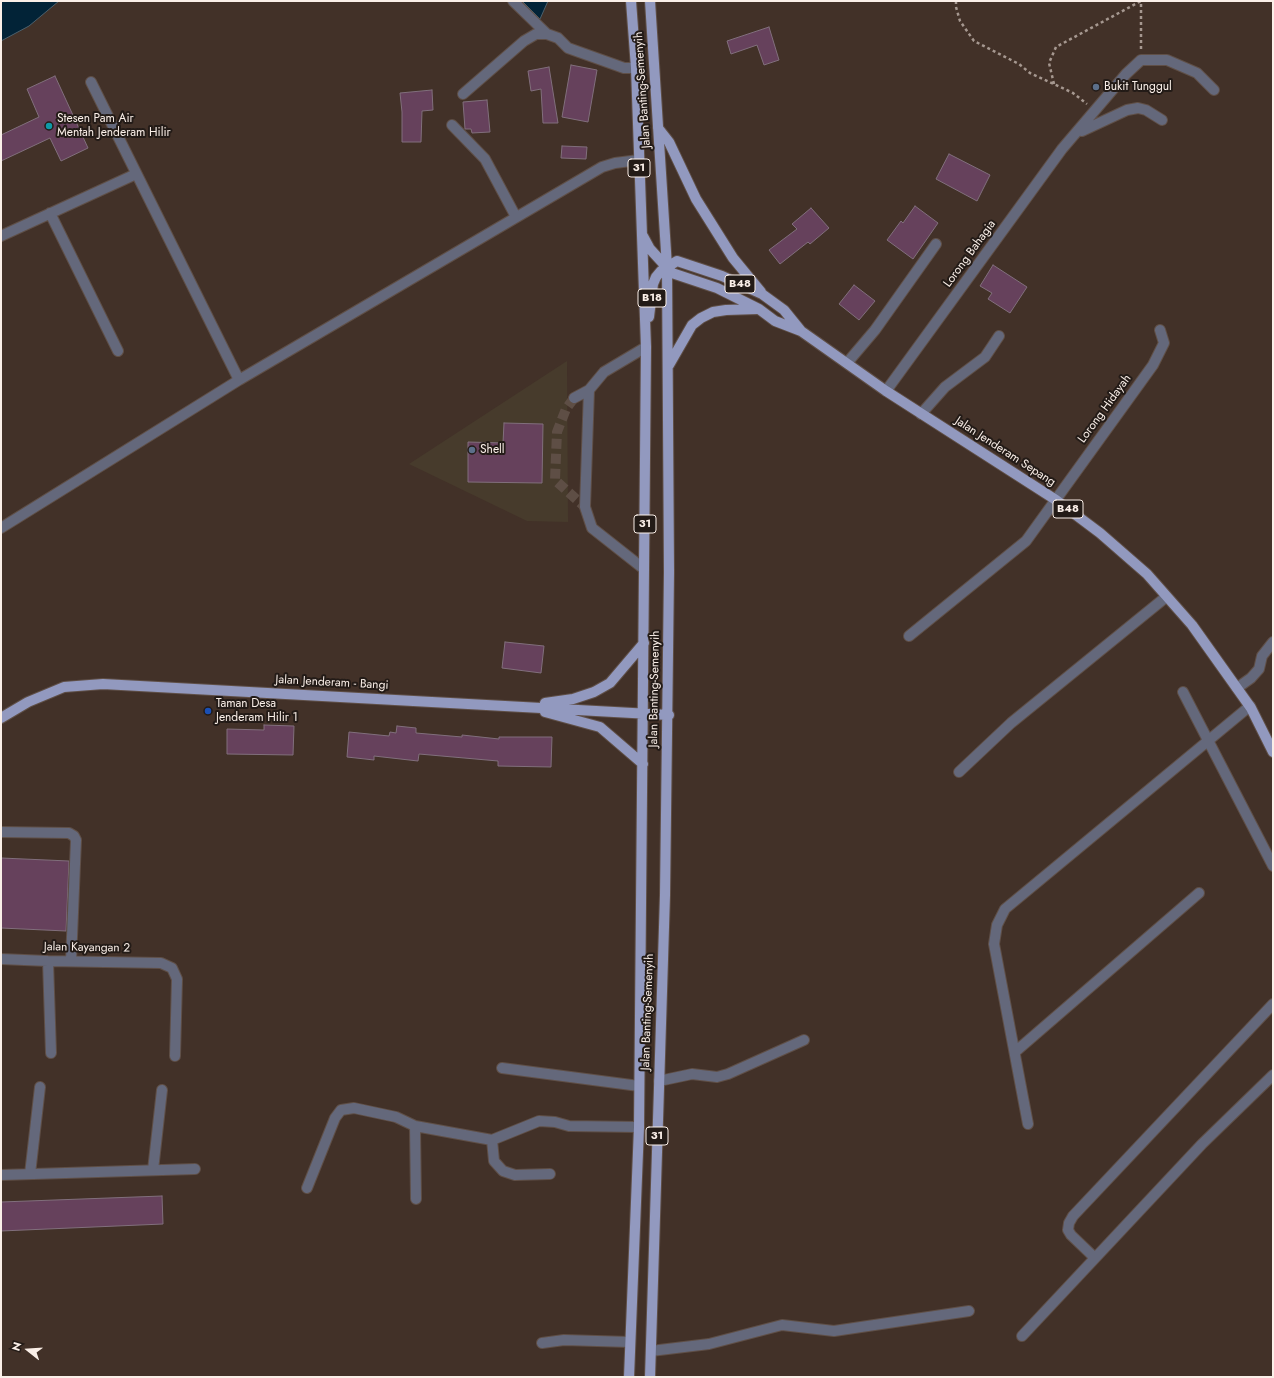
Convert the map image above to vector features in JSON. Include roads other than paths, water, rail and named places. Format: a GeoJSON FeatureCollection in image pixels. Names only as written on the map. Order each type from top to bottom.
{"type":"FeatureCollection","features":[{"type":"Feature","properties":{"kind":"main road","name":"Jalan Banting-Semenyih"},"geometry":{"type":"LineString","coordinates":[[628,1377],[639,1127],[644,714],[646,347],[636,68],[631,1]]}},
{"type":"Feature","properties":{"kind":"main road","name":"Jalan Banting-Semenyih"},"geometry":{"type":"LineString","coordinates":[[650,1],[667,267],[669,365],[669,715],[650,1377]]}},
{"type":"Feature","properties":{"kind":"main road"},"geometry":{"type":"LineString","coordinates":[[658,128],[669,142],[696,199],[704,212],[733,258],[762,294]]}},
{"type":"Feature","properties":{"kind":"main road"},"geometry":{"type":"LineString","coordinates":[[641,231],[650,249],[667,267]]}},
{"type":"Feature","properties":{"kind":"main road","name":"B48"},"geometry":{"type":"LineString","coordinates":[[677,261],[722,276],[762,294],[784,310],[801,331],[776,321],[759,309],[717,288],[672,273],[667,267],[677,261]]}},
{"type":"Feature","properties":{"kind":"main road","name":"B18"},"geometry":{"type":"LineString","coordinates":[[646,335],[651,311],[653,284],[656,277],[667,267]]}},
{"type":"Feature","properties":{"kind":"main road"},"geometry":{"type":"LineString","coordinates":[[669,365],[692,325],[701,318],[713,312],[759,309]]}},
{"type":"Feature","properties":{"kind":"main road","name":"Jalan Jenderam Sepang"},"geometry":{"type":"LineString","coordinates":[[801,331],[886,391],[1056,500],[1100,533],[1146,574],[1192,626],[1250,706],[1273,752]]}},
{"type":"Feature","properties":{"kind":"main road"},"geometry":{"type":"LineString","coordinates":[[526,707],[573,699],[594,692],[610,683],[644,643]]}},
{"type":"Feature","properties":{"kind":"main road","name":"Jalan Jenderam - Bangi"},"geometry":{"type":"LineString","coordinates":[[1,718],[28,702],[64,688],[103,684],[669,715]]}},
{"type":"Feature","properties":{"kind":"main road"},"geometry":{"type":"LineString","coordinates":[[526,707],[600,727],[643,764]]}},
{"type":"Feature","properties":{"kind":"street"},"geometry":{"type":"LineString","coordinates":[[513,1],[547,34]]}},
{"type":"Feature","properties":{"kind":"street"},"geometry":{"type":"LineString","coordinates":[[463,94],[524,41],[536,34],[547,34],[558,38],[568,48],[581,54],[624,68],[636,68]]}},
{"type":"Feature","properties":{"kind":"street","name":"Lorong Bahagia"},"geometry":{"type":"LineString","coordinates":[[886,391],[1062,149],[1126,74],[1141,60],[1167,60],[1197,73],[1214,90]]}},
{"type":"Feature","properties":{"kind":"street"},"geometry":{"type":"LineString","coordinates":[[91,82],[239,380]]}},
{"type":"Feature","properties":{"kind":"street"},"geometry":{"type":"LineString","coordinates":[[1076,134],[1127,110],[1138,108],[1146,110],[1162,120]]}},
{"type":"Feature","properties":{"kind":"street"},"geometry":{"type":"LineString","coordinates":[[452,125],[485,159],[516,217]]}},
{"type":"Feature","properties":{"kind":"street"},"geometry":{"type":"LineString","coordinates":[[1,528],[239,380],[602,167],[615,163],[639,160]]}},
{"type":"Feature","properties":{"kind":"street"},"geometry":{"type":"LineString","coordinates":[[1,236],[136,174]]}},
{"type":"Feature","properties":{"kind":"street"},"geometry":{"type":"LineString","coordinates":[[50,213],[118,350]]}},
{"type":"Feature","properties":{"kind":"street"},"geometry":{"type":"LineString","coordinates":[[847,363],[875,330],[936,244]]}},
{"type":"Feature","properties":{"kind":"street","name":"Lorong Hidayah"},"geometry":{"type":"LineString","coordinates":[[909,636],[1026,541],[1153,365],[1164,343],[1160,330]]}},
{"type":"Feature","properties":{"kind":"street"},"geometry":{"type":"LineString","coordinates":[[921,414],[945,387],[985,357],[999,336]]}},
{"type":"Feature","properties":{"kind":"street"},"geometry":{"type":"LineString","coordinates":[[574,398],[589,390],[604,372],[646,347]]}},
{"type":"Feature","properties":{"kind":"street"},"geometry":{"type":"LineString","coordinates":[[589,390],[585,507],[592,528],[644,569]]}},
{"type":"Feature","properties":{"kind":"street"},"geometry":{"type":"LineString","coordinates":[[959,772],[1011,722],[1166,596]]}},
{"type":"Feature","properties":{"kind":"street"},"geometry":{"type":"LineString","coordinates":[[1237,688],[1251,678],[1259,669],[1262,656],[1273,642]]}},
{"type":"Feature","properties":{"kind":"street"},"geometry":{"type":"LineString","coordinates":[[1183,692],[1273,866]]}},
{"type":"Feature","properties":{"kind":"street"},"geometry":{"type":"LineString","coordinates":[[1028,1124],[994,944],[997,925],[1005,909],[1250,706]]}},
{"type":"Feature","properties":{"kind":"street"},"geometry":{"type":"LineString","coordinates":[[1,832],[69,833],[74,836],[76,840],[72,961]]}},
{"type":"Feature","properties":{"kind":"street"},"geometry":{"type":"LineString","coordinates":[[1015,1052],[1199,893]]}},
{"type":"Feature","properties":{"kind":"street","name":"Jalan Kayangan 2"},"geometry":{"type":"LineString","coordinates":[[1,959],[161,963],[172,968],[177,979],[176,1056]]}},
{"type":"Feature","properties":{"kind":"street"},"geometry":{"type":"LineString","coordinates":[[48,961],[51,1053]]}},
{"type":"Feature","properties":{"kind":"street"},"geometry":{"type":"LineString","coordinates":[[1095,1258],[1071,1235],[1068,1230],[1073,1216],[1273,1004]]}},
{"type":"Feature","properties":{"kind":"street"},"geometry":{"type":"LineString","coordinates":[[659,1081],[692,1074],[717,1077],[728,1074],[804,1040]]}},
{"type":"Feature","properties":{"kind":"street"},"geometry":{"type":"LineString","coordinates":[[502,1068],[639,1086]]}},
{"type":"Feature","properties":{"kind":"street"},"geometry":{"type":"LineString","coordinates":[[1022,1336],[1202,1144],[1273,1074]]}},
{"type":"Feature","properties":{"kind":"street"},"geometry":{"type":"LineString","coordinates":[[30,1174],[40,1087]]}},
{"type":"Feature","properties":{"kind":"street"},"geometry":{"type":"LineString","coordinates":[[153,1170],[162,1090]]}},
{"type":"Feature","properties":{"kind":"street"},"geometry":{"type":"LineString","coordinates":[[306,1188],[334,1118],[341,1110],[354,1108],[396,1117],[415,1126],[492,1140],[539,1122],[555,1122],[569,1126],[639,1127]]}},
{"type":"Feature","properties":{"kind":"street"},"geometry":{"type":"LineString","coordinates":[[415,1126],[416,1199]]}},
{"type":"Feature","properties":{"kind":"street"},"geometry":{"type":"LineString","coordinates":[[492,1140],[494,1161],[503,1171],[515,1175],[550,1174]]}},
{"type":"Feature","properties":{"kind":"street"},"geometry":{"type":"LineString","coordinates":[[1,1175],[195,1169]]}},
{"type":"Feature","properties":{"kind":"street"},"geometry":{"type":"LineString","coordinates":[[651,1351],[709,1344],[782,1325],[834,1331],[969,1311]]}},
{"type":"Feature","properties":{"kind":"street"},"geometry":{"type":"LineString","coordinates":[[542,1343],[564,1340],[630,1342]]}},
{"type":"Feature","properties":{"kind":"water"},"geometry":{"type":"Polygon","coordinates":[[[1,1],[59,1],[29,26],[1,41],[1,1]]]}},
{"type":"Feature","properties":{"kind":"water"},"geometry":{"type":"Polygon","coordinates":[[[522,1],[548,1],[540,19],[522,1]]]}},
{"type":"Feature","properties":{"kind":"tunnel"},"geometry":{"type":"LineString","coordinates":[[574,398],[566,409],[557,432],[555,480],[585,507]]}},
{"type":"Feature","properties":{"kind":"place","name":"Bukit Tunggul"},"geometry":{"type":"Point","coordinates":[1096,87]}},
{"type":"Feature","properties":{"kind":"place","name":"Stesen Pam Air Mentah Jenderam Hilir"},"geometry":{"type":"Point","coordinates":[49,126]}},
{"type":"Feature","properties":{"kind":"place","name":"Shell"},"geometry":{"type":"Point","coordinates":[472,450]}},
{"type":"Feature","properties":{"kind":"place","name":"Taman Desa Jenderam Hilir 1"},"geometry":{"type":"Point","coordinates":[208,711]}}]}
